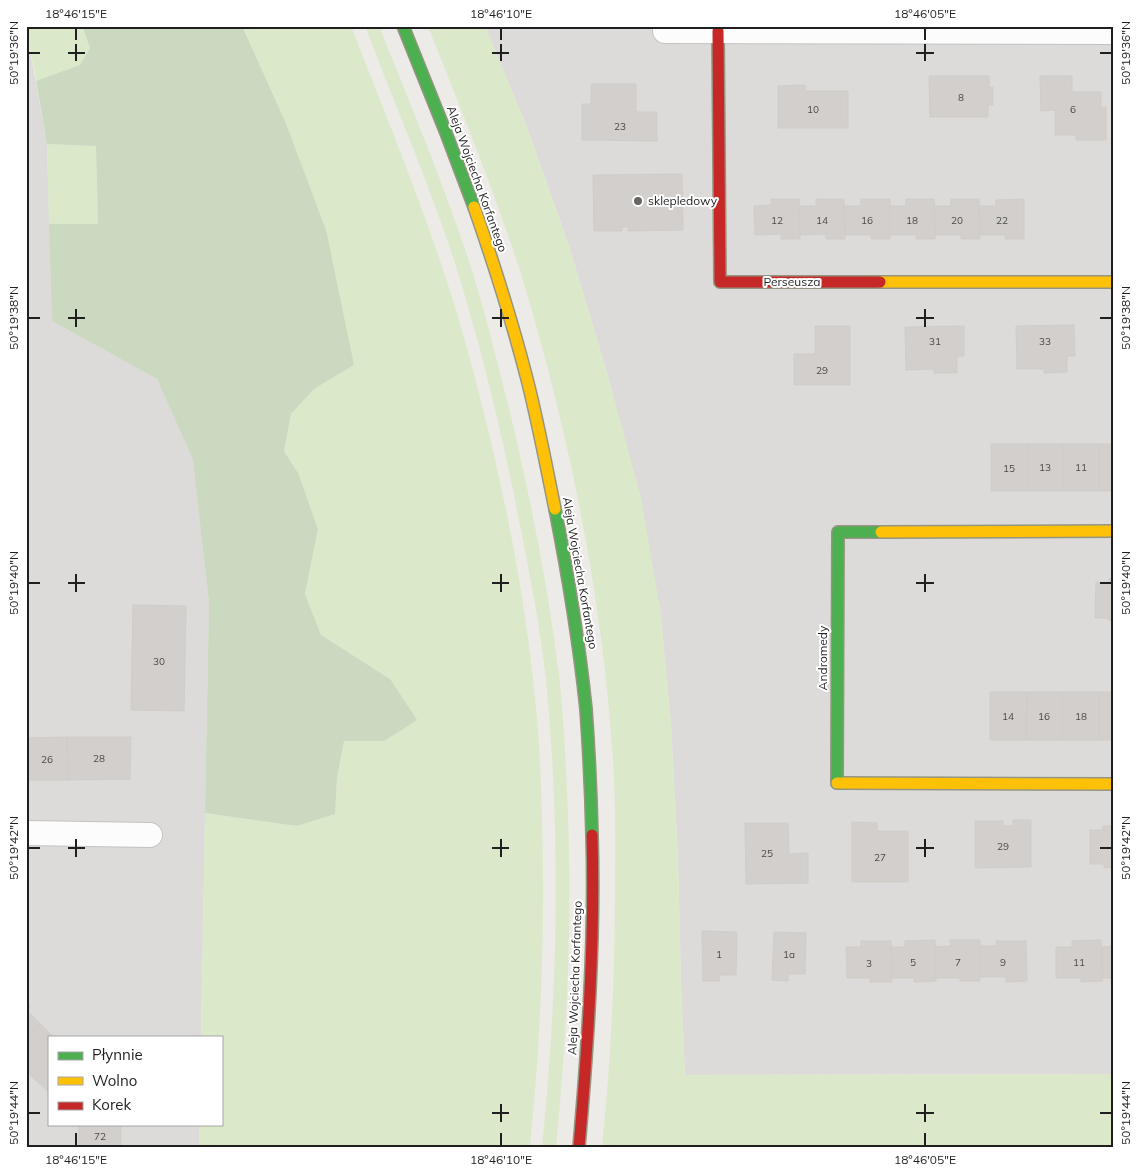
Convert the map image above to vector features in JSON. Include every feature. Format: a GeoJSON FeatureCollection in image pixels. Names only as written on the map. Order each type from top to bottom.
{"type":"FeatureCollection","features":[{"type":"Feature","properties":{"kind":"street","name":"Aleja Wojciecha Korfantego"},"geometry":{"type":"LineString","coordinates":[[404,26],[472,200],[516,338],[539,431],[575,618],[588,739],[592,844],[589,1013],[579,1147]]}},
{"type":"Feature","properties":{"kind":"street"},"geometry":{"type":"LineString","coordinates":[[665,31],[1114,32]]}},
{"type":"Feature","properties":{"kind":"street","name":"Perseusza"},"geometry":{"type":"LineString","coordinates":[[718,31],[720,282],[1114,282]]}},
{"type":"Feature","properties":{"kind":"street","name":"Andromedy"},"geometry":{"type":"LineString","coordinates":[[1114,531],[838,532],[836,773],[836,783],[1114,784]]}},
{"type":"Feature","properties":{"kind":"street"},"geometry":{"type":"LineString","coordinates":[[26,833],[150,835]]}},
{"type":"Feature","properties":{"kind":"shaded area"},"geometry":{"type":"Polygon","coordinates":[[[485,26],[1114,26],[1114,1074],[685,1075],[678,858],[671,724],[660,608],[610,383],[570,249],[528,130],[485,26]]]}},
{"type":"Feature","properties":{"kind":"shaded area"},"geometry":{"type":"Polygon","coordinates":[[[26,30],[47,144],[52,321],[157,379],[194,459],[209,602],[201,1036],[48,1036],[48,1126],[199,1126],[199,1147],[26,1147],[26,30]]]}},
{"type":"Feature","properties":{"kind":"green space"},"geometry":{"type":"Polygon","coordinates":[[[26,26],[82,26],[90,48],[80,65],[36,81],[26,26]]]}},
{"type":"Feature","properties":{"kind":"green space"},"geometry":{"type":"Polygon","coordinates":[[[82,26],[242,26],[285,121],[326,230],[354,365],[314,389],[291,414],[284,451],[298,473],[318,529],[305,594],[321,635],[390,679],[417,720],[384,741],[344,741],[337,778],[335,814],[297,826],[205,813],[209,602],[193,459],[157,379],[52,321],[49,224],[98,224],[96,146],[47,144],[36,81],[80,65],[90,48],[82,26]]]}},
{"type":"Feature","properties":{"kind":"green space"},"geometry":{"type":"Polygon","coordinates":[[[242,26],[351,26],[399,147],[443,269],[468,352],[491,440],[510,529],[525,619],[541,777],[543,934],[538,1049],[530,1147],[199,1147],[199,1126],[222,1126],[222,1036],[201,1036],[205,813],[297,826],[335,814],[337,778],[344,741],[384,741],[390,679],[321,635],[305,594],[318,529],[298,473],[284,451],[291,414],[314,389],[354,365],[285,121],[242,26]]]}},
{"type":"Feature","properties":{"kind":"green space"},"geometry":{"type":"Polygon","coordinates":[[[365,26],[379,26],[437,171],[468,258],[485,314],[509,408],[544,574],[561,692],[566,761],[569,855],[568,980],[556,1147],[542,1147],[551,1030],[556,914],[554,797],[544,659],[505,451],[482,357],[455,263],[434,203],[365,26]]]}},
{"type":"Feature","properties":{"kind":"green space"},"geometry":{"type":"Polygon","coordinates":[[[428,26],[485,26],[528,130],[570,249],[610,383],[641,498],[660,608],[671,724],[678,858],[685,1075],[1114,1074],[1114,1147],[602,1147],[608,1082],[613,985],[615,809],[608,702],[602,643],[593,585],[572,468],[528,297],[494,195],[428,26]]]}},
{"type":"Feature","properties":{"kind":"green space"},"geometry":{"type":"Polygon","coordinates":[[[47,144],[96,146],[98,224],[49,224],[47,144]]]}},
{"type":"Feature","properties":{"kind":"building"},"geometry":{"type":"Polygon","coordinates":[[[929,76],[989,76],[989,88],[993,87],[993,105],[988,105],[988,117],[930,117],[929,76]]]}},
{"type":"Feature","properties":{"kind":"building"},"geometry":{"type":"Polygon","coordinates":[[[1040,76],[1072,76],[1072,92],[1101,92],[1101,108],[1106,107],[1106,140],[1076,140],[1076,135],[1055,135],[1055,110],[1041,111],[1040,76]]]}},
{"type":"Feature","properties":{"kind":"building"},"geometry":{"type":"Polygon","coordinates":[[[591,84],[636,84],[636,112],[657,112],[657,141],[582,140],[582,104],[591,104],[591,84]]]}},
{"type":"Feature","properties":{"kind":"building"},"geometry":{"type":"Polygon","coordinates":[[[805,85],[805,91],[848,91],[848,128],[778,128],[778,86],[805,85]]]}},
{"type":"Feature","properties":{"kind":"building","name":"sklepledowy"},"geometry":{"type":"Polygon","coordinates":[[[682,174],[683,230],[628,231],[628,227],[622,227],[622,231],[594,231],[593,175],[682,174]]]}},
{"type":"Feature","properties":{"kind":"building"},"geometry":{"type":"Polygon","coordinates":[[[771,199],[799,199],[800,239],[781,239],[781,234],[755,235],[754,206],[771,205],[771,199]]]}},
{"type":"Feature","properties":{"kind":"building"},"geometry":{"type":"Polygon","coordinates":[[[816,199],[844,199],[845,239],[826,239],[826,234],[800,235],[799,206],[816,206],[816,199]]]}},
{"type":"Feature","properties":{"kind":"building"},"geometry":{"type":"Polygon","coordinates":[[[861,199],[890,199],[890,239],[871,239],[871,235],[845,235],[844,206],[861,206],[861,199]]]}},
{"type":"Feature","properties":{"kind":"building"},"geometry":{"type":"Polygon","coordinates":[[[906,199],[934,199],[935,239],[916,239],[916,235],[890,235],[890,206],[906,206],[906,199]]]}},
{"type":"Feature","properties":{"kind":"building"},"geometry":{"type":"Polygon","coordinates":[[[951,199],[979,199],[980,239],[961,239],[961,235],[935,235],[934,206],[951,206],[951,199]]]}},
{"type":"Feature","properties":{"kind":"building"},"geometry":{"type":"Polygon","coordinates":[[[1024,199],[1024,239],[1005,239],[1005,235],[980,235],[979,206],[996,206],[996,200],[1024,199]]]}},
{"type":"Feature","properties":{"kind":"building"},"geometry":{"type":"Polygon","coordinates":[[[1074,325],[1075,356],[1067,356],[1067,372],[1044,373],[1044,369],[1017,369],[1016,326],[1074,325]]]}},
{"type":"Feature","properties":{"kind":"building"},"geometry":{"type":"Polygon","coordinates":[[[815,326],[850,326],[850,385],[794,385],[794,354],[815,354],[815,326]]]}},
{"type":"Feature","properties":{"kind":"building"},"geometry":{"type":"Polygon","coordinates":[[[964,326],[964,356],[957,356],[957,373],[934,373],[934,369],[906,370],[905,327],[964,326]]]}},
{"type":"Feature","properties":{"kind":"building"},"geometry":{"type":"Polygon","coordinates":[[[991,444],[1028,444],[1028,491],[991,491],[991,444]]]}},
{"type":"Feature","properties":{"kind":"building"},"geometry":{"type":"Polygon","coordinates":[[[1028,444],[1063,444],[1063,491],[1028,491],[1028,444]]]}},
{"type":"Feature","properties":{"kind":"building"},"geometry":{"type":"Polygon","coordinates":[[[1063,444],[1099,444],[1099,491],[1063,491],[1063,444]]]}},
{"type":"Feature","properties":{"kind":"building"},"geometry":{"type":"Polygon","coordinates":[[[1099,444],[1114,444],[1114,491],[1099,491],[1099,444]]]}},
{"type":"Feature","properties":{"kind":"building"},"geometry":{"type":"Polygon","coordinates":[[[1109,579],[1114,579],[1114,620],[1095,618],[1096,582],[1109,583],[1109,579]]]}},
{"type":"Feature","properties":{"kind":"building"},"geometry":{"type":"Polygon","coordinates":[[[133,605],[186,606],[184,711],[131,710],[133,605]]]}},
{"type":"Feature","properties":{"kind":"building"},"geometry":{"type":"Polygon","coordinates":[[[990,692],[1027,692],[1026,740],[990,740],[990,692]]]}},
{"type":"Feature","properties":{"kind":"building"},"geometry":{"type":"Polygon","coordinates":[[[1027,692],[1062,692],[1062,740],[1026,740],[1027,692]]]}},
{"type":"Feature","properties":{"kind":"building"},"geometry":{"type":"Polygon","coordinates":[[[1062,692],[1099,692],[1099,740],[1062,740],[1062,692]]]}},
{"type":"Feature","properties":{"kind":"building"},"geometry":{"type":"Polygon","coordinates":[[[1099,692],[1114,692],[1114,740],[1099,740],[1099,692]]]}},
{"type":"Feature","properties":{"kind":"building"},"geometry":{"type":"Polygon","coordinates":[[[67,737],[68,780],[26,780],[26,738],[67,737]]]}},
{"type":"Feature","properties":{"kind":"building"},"geometry":{"type":"Polygon","coordinates":[[[67,737],[131,737],[130,779],[68,780],[67,737]]]}},
{"type":"Feature","properties":{"kind":"building"},"geometry":{"type":"Polygon","coordinates":[[[1013,820],[1031,820],[1031,867],[975,868],[975,821],[1003,821],[1003,826],[1013,826],[1013,820]]]}},
{"type":"Feature","properties":{"kind":"building"},"geometry":{"type":"Polygon","coordinates":[[[852,822],[877,823],[877,831],[908,831],[908,882],[852,882],[852,822]]]}},
{"type":"Feature","properties":{"kind":"building"},"geometry":{"type":"Polygon","coordinates":[[[745,823],[788,823],[789,854],[808,853],[808,883],[746,884],[745,823]]]}},
{"type":"Feature","properties":{"kind":"building"},"geometry":{"type":"Polygon","coordinates":[[[1103,826],[1114,826],[1114,867],[1104,868],[1104,864],[1090,864],[1090,830],[1103,830],[1103,826]]]}},
{"type":"Feature","properties":{"kind":"building"},"geometry":{"type":"Polygon","coordinates":[[[702,931],[737,932],[736,975],[720,975],[719,981],[703,981],[702,931]]]}},
{"type":"Feature","properties":{"kind":"building"},"geometry":{"type":"Polygon","coordinates":[[[774,932],[806,933],[805,974],[788,974],[788,981],[772,980],[774,932]]]}},
{"type":"Feature","properties":{"kind":"building"},"geometry":{"type":"Polygon","coordinates":[[[935,940],[936,981],[914,982],[914,978],[892,978],[891,947],[905,947],[905,941],[935,940]]]}},
{"type":"Feature","properties":{"kind":"building"},"geometry":{"type":"Polygon","coordinates":[[[950,940],[980,940],[980,981],[960,981],[960,978],[935,978],[935,947],[951,946],[950,940]]]}},
{"type":"Feature","properties":{"kind":"building"},"geometry":{"type":"Polygon","coordinates":[[[1101,940],[1102,981],[1081,982],[1081,978],[1056,978],[1056,947],[1072,947],[1072,941],[1101,940]]]}},
{"type":"Feature","properties":{"kind":"building"},"geometry":{"type":"Polygon","coordinates":[[[861,941],[891,941],[892,982],[870,982],[870,978],[847,978],[846,947],[861,947],[861,941]]]}},
{"type":"Feature","properties":{"kind":"building"},"geometry":{"type":"Polygon","coordinates":[[[996,941],[1026,941],[1027,981],[1006,982],[1006,977],[980,977],[980,946],[997,946],[996,941]]]}},
{"type":"Feature","properties":{"kind":"building"},"geometry":{"type":"Polygon","coordinates":[[[1114,946],[1114,978],[1102,978],[1102,947],[1114,946]]]}},
{"type":"Feature","properties":{"kind":"building"},"geometry":{"type":"Polygon","coordinates":[[[26,1002],[30,1006],[27,1010],[40,1024],[26,1039],[26,1002]]]}},
{"type":"Feature","properties":{"kind":"building"},"geometry":{"type":"Polygon","coordinates":[[[40,1024],[53,1036],[48,1036],[48,1061],[32,1077],[26,1070],[26,1039],[40,1024]]]}},
{"type":"Feature","properties":{"kind":"building"},"geometry":{"type":"Polygon","coordinates":[[[48,1061],[48,1091],[32,1077],[48,1061]]]}},
{"type":"Feature","properties":{"kind":"building"},"geometry":{"type":"Polygon","coordinates":[[[79,1126],[121,1126],[121,1147],[78,1147],[79,1126]]]}},
{"type":"Feature","properties":{"kind":"traffic: fast"},"geometry":{"type":"LineString","coordinates":[[403,26],[474,207]]}},
{"type":"Feature","properties":{"kind":"traffic: fast"},"geometry":{"type":"LineString","coordinates":[[555,509],[573,609],[586,709],[592,835]]}},
{"type":"Feature","properties":{"kind":"traffic: fast"},"geometry":{"type":"LineString","coordinates":[[837,783],[838,532],[881,532]]}},
{"type":"Feature","properties":{"kind":"traffic: slow"},"geometry":{"type":"LineString","coordinates":[[474,207],[521,357],[535,411],[555,509]]}},
{"type":"Feature","properties":{"kind":"traffic: slow"},"geometry":{"type":"LineString","coordinates":[[880,282],[1114,282]]}},
{"type":"Feature","properties":{"kind":"traffic: slow"},"geometry":{"type":"LineString","coordinates":[[881,532],[1114,531]]}},
{"type":"Feature","properties":{"kind":"traffic: slow"},"geometry":{"type":"LineString","coordinates":[[837,783],[1114,784]]}},
{"type":"Feature","properties":{"kind":"traffic: jam"},"geometry":{"type":"LineString","coordinates":[[718,31],[720,282],[880,282]]}},
{"type":"Feature","properties":{"kind":"traffic: jam"},"geometry":{"type":"LineString","coordinates":[[579,1147],[590,991],[592,835]]}},
{"type":"Feature","properties":{"kind":"place","name":"sklepledowy"},"geometry":{"type":"Point","coordinates":[638,201]}}]}
